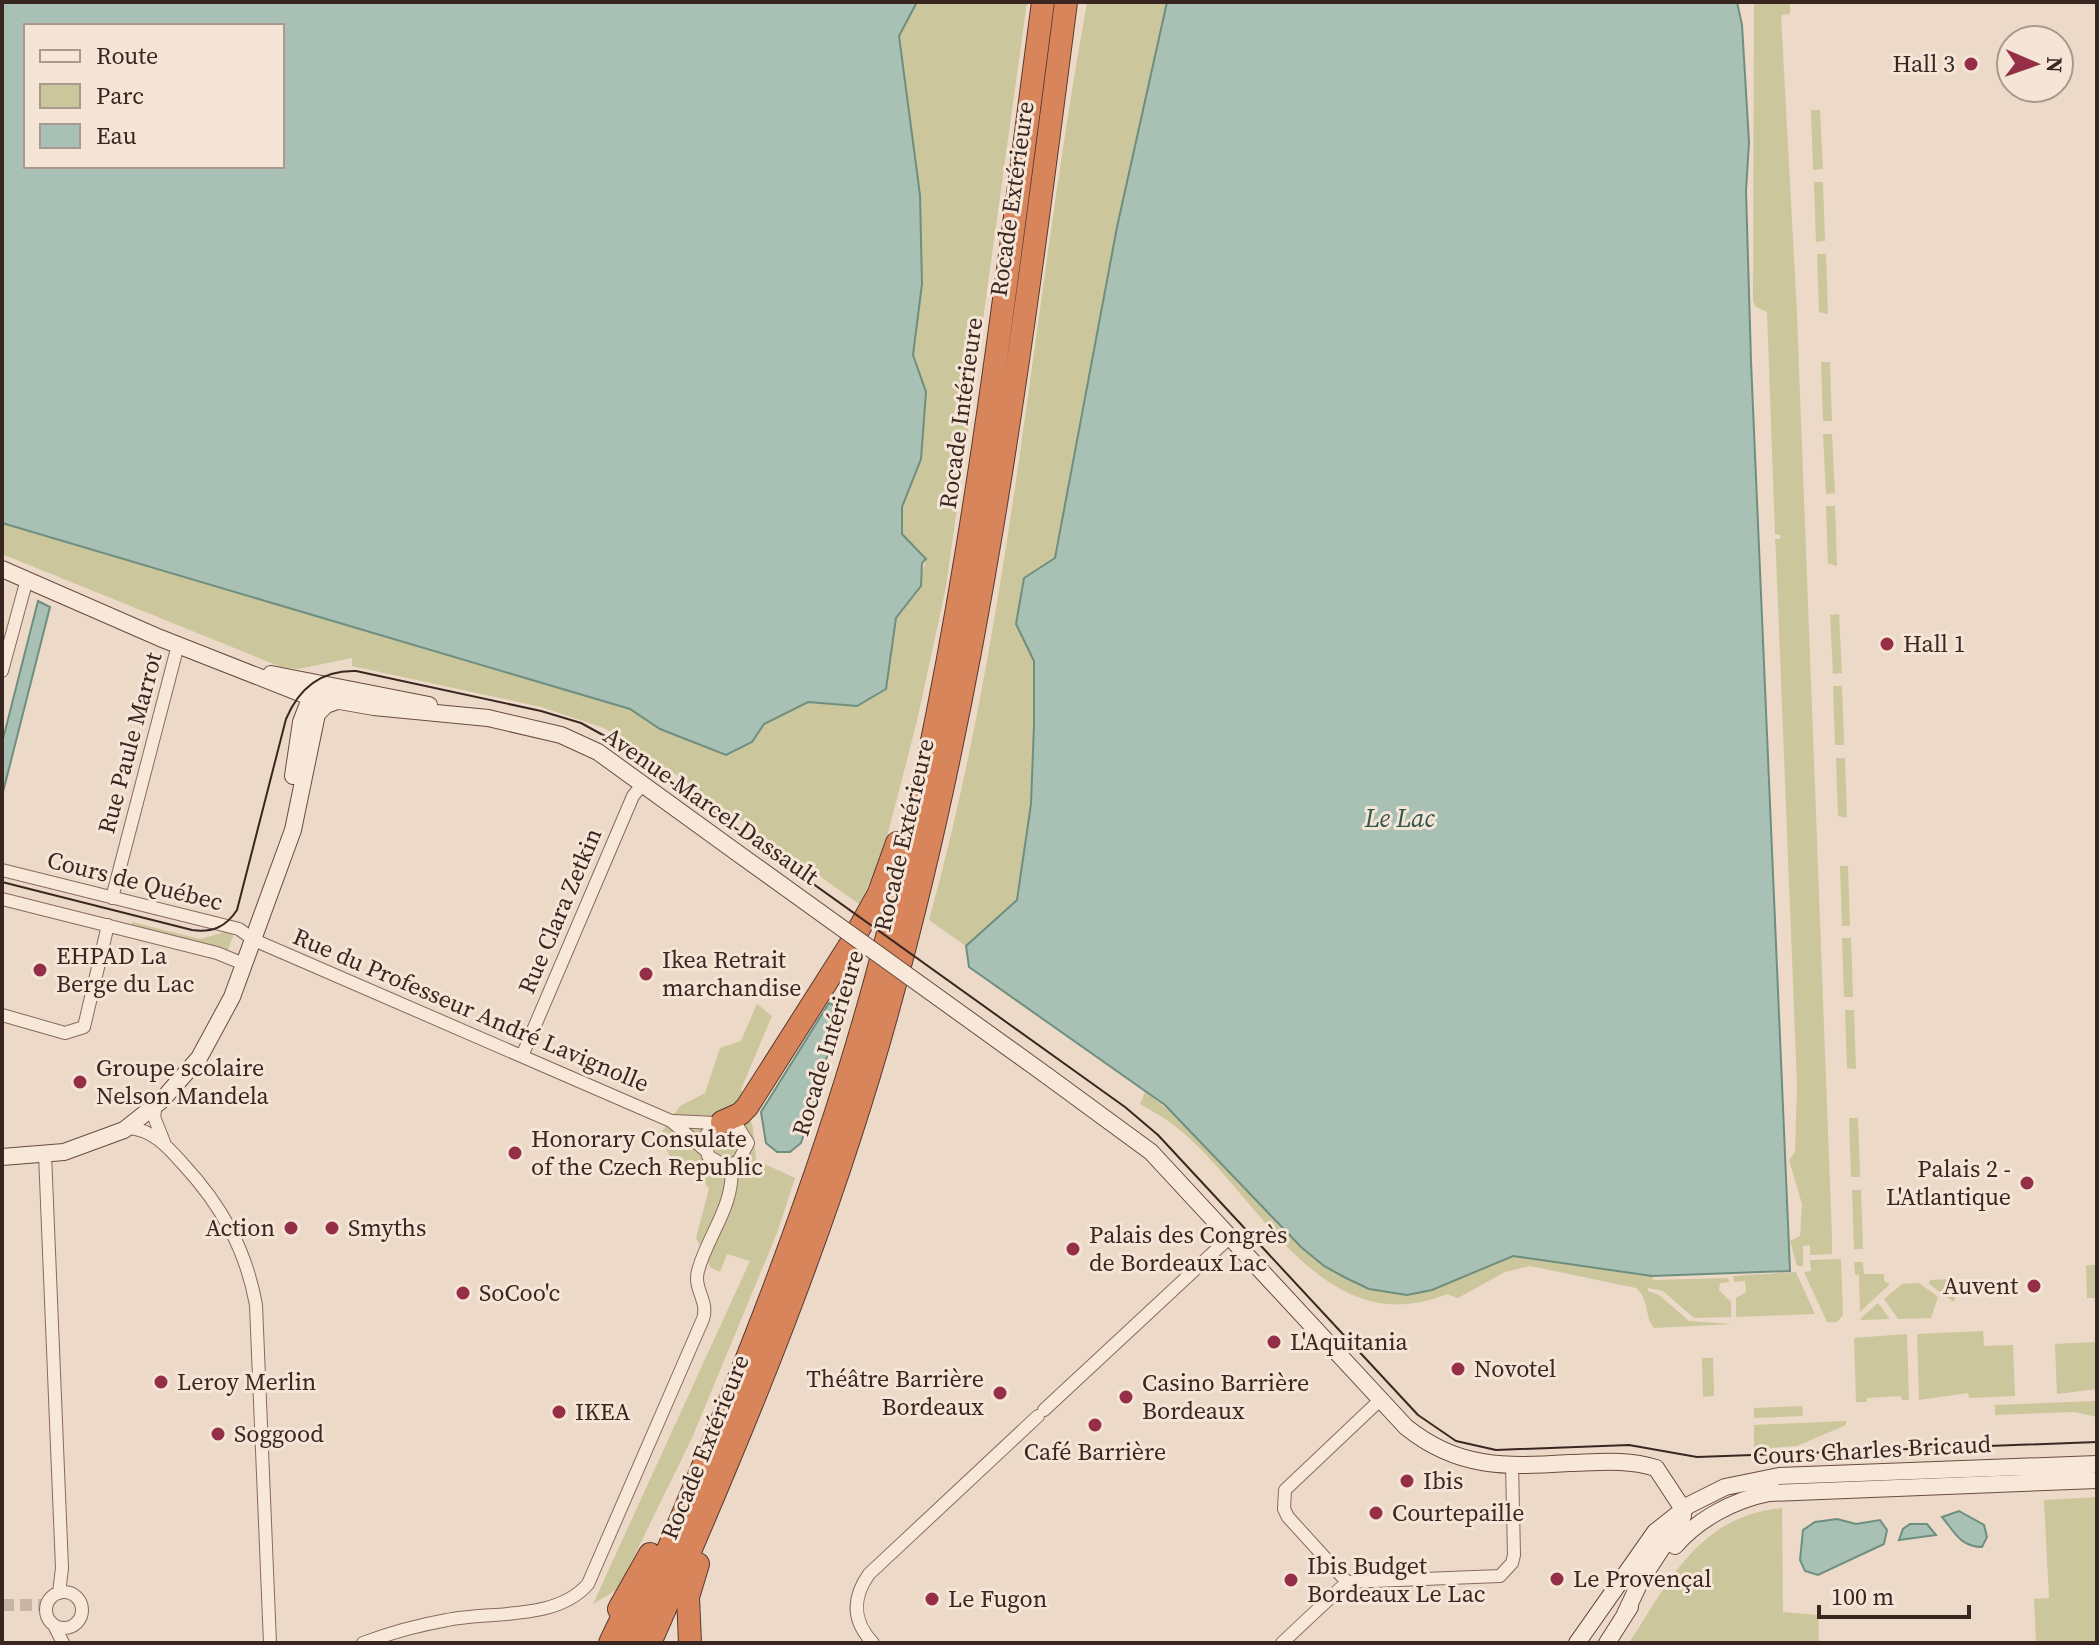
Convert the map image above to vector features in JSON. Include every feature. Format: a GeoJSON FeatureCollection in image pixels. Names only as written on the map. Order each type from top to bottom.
{"type":"FeatureCollection","features":[{"type":"Feature","properties":{"kind":"highway"},"geometry":{"type":"LineString","coordinates":[[1030,101],[1033,2]]}},
{"type":"Feature","properties":{"kind":"highway","name":"Rocade Intérieure"},"geometry":{"type":"LineString","coordinates":[[628,1643],[771,1328],[878,971],[926,774],[958,602],[1043,2]]}},
{"type":"Feature","properties":{"kind":"highway","name":"Rocade Extérieure"},"geometry":{"type":"LineString","coordinates":[[650,1643],[866,1087],[910,929],[948,768],[989,545],[1066,3]]}},
{"type":"Feature","properties":{"kind":"highway"},"geometry":{"type":"LineString","coordinates":[[719,1123],[747,1107],[850,945],[879,893],[901,828],[958,602]]}},
{"type":"Feature","properties":{"kind":"highway"},"geometry":{"type":"LineString","coordinates":[[602,1643],[771,1328]]}},
{"type":"Feature","properties":{"kind":"highway"},"geometry":{"type":"LineString","coordinates":[[690,1643],[687,1615],[692,1581],[737,1463],[771,1328]]}},
{"type":"Feature","properties":{"kind":"highway"},"geometry":{"type":"LineString","coordinates":[[610,1643],[650,1554]]}},
{"type":"Feature","properties":{"kind":"street","name":"Avenue Marcel Dassault"},"geometry":{"type":"LineString","coordinates":[[2,569],[178,645],[337,701],[441,711],[561,735],[598,752],[1151,1152],[1406,1427],[1442,1451],[1479,1463],[1619,1460],[1656,1468],[1682,1519]]}},
{"type":"Feature","properties":{"kind":"street"},"geometry":{"type":"LineString","coordinates":[[2,671],[27,579]]}},
{"type":"Feature","properties":{"kind":"street","name":"Rue Paule Marrot"},"geometry":{"type":"LineString","coordinates":[[112,898],[178,645]]}},
{"type":"Feature","properties":{"kind":"street","name":"Avenue Marcel Dassault"},"geometry":{"type":"LineString","coordinates":[[307,689],[408,698],[441,711]]}},
{"type":"Feature","properties":{"kind":"street"},"geometry":{"type":"LineString","coordinates":[[302,781],[307,689]]}},
{"type":"Feature","properties":{"kind":"street"},"geometry":{"type":"LineString","coordinates":[[283,849],[283,827],[307,689]]}},
{"type":"Feature","properties":{"kind":"street"},"geometry":{"type":"LineString","coordinates":[[2,1157],[45,1154],[85,1146],[128,1128],[187,1075],[212,1039],[254,940],[283,849],[293,830],[317,714],[337,701]]}},
{"type":"Feature","properties":{"kind":"street","name":"Rue Clara Zetkin"},"geometry":{"type":"LineString","coordinates":[[522,1056],[633,796],[642,785]]}},
{"type":"Feature","properties":{"kind":"street","name":"Cours de Québec"},"geometry":{"type":"LineString","coordinates":[[2,870],[239,929],[254,940]]}},
{"type":"Feature","properties":{"kind":"street","name":"Cours de Québec"},"geometry":{"type":"LineString","coordinates":[[2,899],[244,964]]}},
{"type":"Feature","properties":{"kind":"street"},"geometry":{"type":"LineString","coordinates":[[2,1015],[65,1033],[84,1027],[108,925]]}},
{"type":"Feature","properties":{"kind":"street","name":"Rue du Professeur André Lavignolle"},"geometry":{"type":"LineString","coordinates":[[254,940],[671,1121],[705,1150]]}},
{"type":"Feature","properties":{"kind":"street"},"geometry":{"type":"LineString","coordinates":[[156,1105],[154,1117],[165,1145]]}},
{"type":"Feature","properties":{"kind":"street","name":"Rue du Professeur André Lavignolle"},"geometry":{"type":"LineString","coordinates":[[671,1121],[719,1123]]}},
{"type":"Feature","properties":{"kind":"street"},"geometry":{"type":"LineString","coordinates":[[719,1123],[736,1124],[746,1135],[744,1157],[731,1165],[718,1165],[705,1150],[706,1135],[719,1123]]}},
{"type":"Feature","properties":{"kind":"street"},"geometry":{"type":"LineString","coordinates":[[128,1128],[149,1133],[165,1145],[223,1212],[254,1296],[270,1643]]}},
{"type":"Feature","properties":{"kind":"street"},"geometry":{"type":"LineString","coordinates":[[45,1154],[62,1568],[59,1593],[46,1605],[47,1616],[63,1643]]}},
{"type":"Feature","properties":{"kind":"street"},"geometry":{"type":"LineString","coordinates":[[363,1643],[446,1620],[554,1606],[580,1593],[588,1584],[703,1319],[706,1306],[697,1276],[730,1189],[731,1165]]}},
{"type":"Feature","properties":{"kind":"street"},"geometry":{"type":"LineString","coordinates":[[873,1643],[858,1623],[856,1611],[862,1584],[1230,1237]]}},
{"type":"Feature","properties":{"kind":"street"},"geometry":{"type":"LineString","coordinates":[[1347,1582],[1288,1517],[1283,1500],[1291,1483],[1380,1400]]}},
{"type":"Feature","properties":{"kind":"street"},"geometry":{"type":"LineString","coordinates":[[1282,1643],[1347,1582],[1500,1576],[1512,1563],[1514,1555],[1512,1464]]}},
{"type":"Feature","properties":{"kind":"street","name":"Cours Charles Bricaud"},"geometry":{"type":"LineString","coordinates":[[1682,1519],[1725,1487],[1762,1477],[2097,1464]]}},
{"type":"Feature","properties":{"kind":"street","name":"Cours Charles Bricaud"},"geometry":{"type":"LineString","coordinates":[[1577,1643],[1655,1532],[1682,1519],[1769,1493],[2097,1480]]}},
{"type":"Feature","properties":{"kind":"street"},"geometry":{"type":"LineString","coordinates":[[1607,1643],[1641,1580],[1682,1519]]}},
{"type":"Feature","properties":{"kind":"street"},"geometry":{"type":"LineString","coordinates":[[54,1625],[69,1628],[81,1615],[78,1598],[59,1593]]}},
{"type":"Feature","properties":{"kind":"street"},"geometry":{"type":"LineString","coordinates":[[385,1643],[409,1631]]}},
{"type":"Feature","properties":{"kind":"green space"},"geometry":{"type":"Polygon","coordinates":[[[917,2],[1027,2],[946,587],[917,721],[881,860],[859,904],[681,778],[604,728],[541,707],[352,666],[352,658],[298,669],[281,667],[2,554],[2,523],[630,709],[660,729],[725,755],[752,742],[764,724],[808,702],[858,706],[886,689],[896,618],[917,593],[926,559],[902,534],[902,507],[921,459],[926,392],[913,355],[922,284],[920,195],[899,35],[917,2]]]}},
{"type":"Feature","properties":{"kind":"green space"},"geometry":{"type":"Polygon","coordinates":[[[1087,2],[1167,2],[1117,227],[1055,558],[1024,578],[1016,624],[1034,661],[1031,804],[1017,901],[966,946],[929,920],[957,807],[1001,579],[1087,2]]]}},
{"type":"Feature","properties":{"kind":"green space"},"geometry":{"type":"Polygon","coordinates":[[[1754,2],[1790,2],[1790,14],[1781,15],[1797,314],[1832,1237],[1832,1254],[1810,1255],[1810,1245],[1803,1246],[1803,1266],[1797,1266],[1790,1241],[1800,1236],[1802,1204],[1789,1160],[1795,1152],[1797,1085],[1775,539],[1780,539],[1781,535],[1775,534],[1767,312],[1756,307],[1753,301],[1754,2]]]}},
{"type":"Feature","properties":{"kind":"green space"},"geometry":{"type":"Polygon","coordinates":[[[1811,110],[1820,110],[1823,169],[1813,170],[1811,110]]]}},
{"type":"Feature","properties":{"kind":"green space"},"geometry":{"type":"Polygon","coordinates":[[[1814,182],[1823,182],[1825,241],[1816,242],[1814,182]]]}},
{"type":"Feature","properties":{"kind":"green space"},"geometry":{"type":"Polygon","coordinates":[[[1817,254],[1826,254],[1828,314],[1819,312],[1817,254]]]}},
{"type":"Feature","properties":{"kind":"green space"},"geometry":{"type":"Polygon","coordinates":[[[1821,362],[1830,362],[1832,421],[1823,421],[1821,362]]]}},
{"type":"Feature","properties":{"kind":"green space"},"geometry":{"type":"Polygon","coordinates":[[[1823,434],[1832,434],[1835,493],[1826,494],[1823,434]]]}},
{"type":"Feature","properties":{"kind":"green space"},"geometry":{"type":"Polygon","coordinates":[[[1826,506],[1835,506],[1837,566],[1828,563],[1826,506]]]}},
{"type":"Feature","properties":{"kind":"green space"},"geometry":{"type":"Polygon","coordinates":[[[1839,614],[1842,673],[1833,674],[1830,615],[1839,614]]]}},
{"type":"Feature","properties":{"kind":"green space"},"geometry":{"type":"Polygon","coordinates":[[[1833,686],[1842,686],[1844,745],[1835,745],[1833,686]]]}},
{"type":"Feature","properties":{"kind":"green space"},"geometry":{"type":"Polygon","coordinates":[[[1836,758],[1845,758],[1847,818],[1838,816],[1836,758]]]}},
{"type":"Feature","properties":{"kind":"green space"},"geometry":{"type":"Polygon","coordinates":[[[1840,866],[1848,866],[1850,926],[1842,926],[1840,866]]]}},
{"type":"Feature","properties":{"kind":"green space"},"geometry":{"type":"Polygon","coordinates":[[[132,922],[200,939],[235,932],[227,952],[131,927],[132,922]]]}},
{"type":"Feature","properties":{"kind":"green space"},"geometry":{"type":"Polygon","coordinates":[[[1842,938],[1851,938],[1853,997],[1844,997],[1842,938]]]}},
{"type":"Feature","properties":{"kind":"green space"},"geometry":{"type":"Polygon","coordinates":[[[757,1004],[772,1016],[741,1089],[753,1128],[756,1160],[795,1178],[777,1233],[692,1438],[618,1589],[593,1604],[750,1261],[727,1254],[720,1272],[711,1268],[696,1238],[709,1189],[702,1179],[677,1169],[659,1136],[680,1106],[705,1093],[720,1048],[741,1041],[757,1004]]]}},
{"type":"Feature","properties":{"kind":"green space"},"geometry":{"type":"Polygon","coordinates":[[[1845,1010],[1854,1010],[1856,1069],[1847,1068],[1845,1010]]]}},
{"type":"Feature","properties":{"kind":"green space"},"geometry":{"type":"Polygon","coordinates":[[[1145,1092],[1187,1124],[1369,1289],[1407,1295],[1513,1256],[1652,1276],[1653,1280],[1727,1278],[1730,1282],[1720,1283],[1719,1290],[1731,1302],[1731,1317],[1694,1318],[1663,1291],[1648,1288],[1648,1291],[1659,1295],[1689,1321],[1732,1324],[1654,1328],[1636,1288],[1530,1266],[1505,1272],[1458,1298],[1447,1294],[1402,1304],[1362,1299],[1327,1281],[1294,1254],[1206,1154],[1172,1124],[1140,1104],[1145,1092]]]}},
{"type":"Feature","properties":{"kind":"green space"},"geometry":{"type":"Polygon","coordinates":[[[1849,1118],[1858,1118],[1860,1177],[1851,1177],[1849,1118]]]}},
{"type":"Feature","properties":{"kind":"green space"},"geometry":{"type":"Polygon","coordinates":[[[1852,1190],[1861,1190],[1863,1249],[1854,1249],[1852,1190]]]}},
{"type":"Feature","properties":{"kind":"green space"},"geometry":{"type":"Polygon","coordinates":[[[1841,1259],[1843,1315],[1837,1322],[1827,1322],[1804,1272],[1811,1271],[1810,1260],[1841,1259]]]}},
{"type":"Feature","properties":{"kind":"green space"},"geometry":{"type":"Polygon","coordinates":[[[1854,1262],[1863,1262],[1864,1274],[1884,1274],[1884,1281],[1890,1284],[1860,1312],[1859,1275],[1855,1274],[1854,1262]]]}},
{"type":"Feature","properties":{"kind":"green space"},"geometry":{"type":"Polygon","coordinates":[[[2086,1265],[2097,1265],[2097,1298],[2087,1298],[2086,1265]]]}},
{"type":"Feature","properties":{"kind":"green space"},"geometry":{"type":"Polygon","coordinates":[[[1796,1272],[1815,1314],[1736,1317],[1736,1298],[1746,1292],[1745,1281],[1734,1282],[1733,1276],[1796,1272]]]}},
{"type":"Feature","properties":{"kind":"green space"},"geometry":{"type":"Polygon","coordinates":[[[1950,1279],[1957,1287],[1954,1302],[1929,1284],[1930,1280],[1950,1279]]]}},
{"type":"Feature","properties":{"kind":"green space"},"geometry":{"type":"Polygon","coordinates":[[[1919,1283],[1938,1297],[1931,1318],[1898,1319],[1884,1299],[1902,1284],[1919,1283]]]}},
{"type":"Feature","properties":{"kind":"green space"},"geometry":{"type":"Polygon","coordinates":[[[1878,1303],[1890,1319],[1861,1320],[1861,1318],[1878,1303]]]}},
{"type":"Feature","properties":{"kind":"green space"},"geometry":{"type":"Polygon","coordinates":[[[1983,1331],[1984,1346],[2013,1345],[2015,1396],[1969,1398],[1968,1393],[1919,1400],[1917,1334],[1983,1331]]]}},
{"type":"Feature","properties":{"kind":"green space"},"geometry":{"type":"Polygon","coordinates":[[[1907,1334],[1909,1400],[1902,1400],[1901,1396],[1867,1398],[1867,1402],[1856,1402],[1854,1338],[1907,1334]]]}},
{"type":"Feature","properties":{"kind":"green space"},"geometry":{"type":"Polygon","coordinates":[[[2097,1342],[2097,1389],[2057,1394],[2055,1344],[2097,1342]]]}},
{"type":"Feature","properties":{"kind":"green space"},"geometry":{"type":"Polygon","coordinates":[[[1702,1358],[1713,1358],[1714,1396],[1703,1397],[1702,1358]]]}},
{"type":"Feature","properties":{"kind":"green space"},"geometry":{"type":"Polygon","coordinates":[[[2097,1401],[2097,1417],[2074,1412],[1995,1415],[1995,1405],[2097,1401]]]}},
{"type":"Feature","properties":{"kind":"green space"},"geometry":{"type":"Polygon","coordinates":[[[1802,1406],[1803,1416],[1754,1418],[1754,1408],[1802,1406]]]}},
{"type":"Feature","properties":{"kind":"green space"},"geometry":{"type":"Polygon","coordinates":[[[1846,1421],[1846,1425],[1797,1446],[1754,1449],[1754,1425],[1846,1421]]]}},
{"type":"Feature","properties":{"kind":"green space"},"geometry":{"type":"Polygon","coordinates":[[[2097,1497],[2097,1643],[2036,1643],[2034,1599],[2049,1598],[2044,1500],[2097,1497]]]}},
{"type":"Feature","properties":{"kind":"green space"},"geometry":{"type":"Polygon","coordinates":[[[1782,1508],[1783,1612],[1818,1615],[1819,1643],[1629,1643],[1674,1575],[1708,1538],[1729,1524],[1753,1514],[1782,1508]]]}},
{"type":"Feature","properties":{"kind":"water"},"geometry":{"type":"Polygon","coordinates":[[[2,2],[917,2],[899,36],[920,195],[922,284],[913,355],[926,392],[921,459],[902,507],[902,534],[926,559],[922,563],[921,586],[896,618],[886,689],[857,706],[808,702],[764,724],[752,742],[726,755],[660,729],[630,709],[2,523],[2,2]]]}},
{"type":"Feature","properties":{"kind":"water","name":"Le Lac"},"geometry":{"type":"Polygon","coordinates":[[[1167,2],[1737,2],[1742,25],[1749,142],[1746,191],[1751,361],[1790,1271],[1652,1276],[1513,1256],[1432,1290],[1407,1295],[1369,1289],[1324,1266],[1301,1247],[1165,1105],[969,967],[966,946],[1017,900],[1031,804],[1034,661],[1016,624],[1024,578],[1055,558],[1117,227],[1167,2]]]}},
{"type":"Feature","properties":{"kind":"water"},"geometry":{"type":"Polygon","coordinates":[[[38,601],[50,607],[2,796],[2,743],[38,601]]]}},
{"type":"Feature","properties":{"kind":"water"},"geometry":{"type":"Polygon","coordinates":[[[829,1003],[843,1009],[830,1052],[817,1074],[818,1090],[801,1143],[790,1152],[777,1152],[766,1143],[761,1112],[829,1003]]]}},
{"type":"Feature","properties":{"kind":"water"},"geometry":{"type":"Polygon","coordinates":[[[1959,1511],[1984,1525],[1987,1537],[1982,1547],[1963,1541],[1942,1517],[1959,1511]]]}},
{"type":"Feature","properties":{"kind":"water"},"geometry":{"type":"Polygon","coordinates":[[[1837,1519],[1856,1524],[1880,1520],[1887,1530],[1884,1544],[1818,1575],[1805,1571],[1800,1560],[1803,1530],[1815,1522],[1837,1519]]]}},
{"type":"Feature","properties":{"kind":"water"},"geometry":{"type":"Polygon","coordinates":[[[1910,1524],[1927,1524],[1936,1535],[1899,1540],[1903,1529],[1910,1524]]]}},
{"type":"Feature","properties":{"kind":"tunnel"},"geometry":{"type":"LineString","coordinates":[[2,1605],[46,1605]]}},
{"type":"Feature","properties":{"kind":"tram line"},"geometry":{"type":"LineString","coordinates":[[2,882],[206,931],[223,925],[237,910],[286,719],[298,698],[313,683],[333,674],[356,671],[541,711],[581,723],[612,740],[1125,1107],[1158,1135],[1418,1415],[1456,1441],[1496,1450],[1629,1445],[1697,1457],[2097,1442]]}},
{"type":"Feature","properties":{"kind":"place","name":"Hall 3"},"geometry":{"type":"Point","coordinates":[1971,64]}},
{"type":"Feature","properties":{"kind":"place","name":"Hall 1"},"geometry":{"type":"Point","coordinates":[1887,644]}},
{"type":"Feature","properties":{"kind":"place","name":"EHPAD La Berge du Lac"},"geometry":{"type":"Point","coordinates":[40,970]}},
{"type":"Feature","properties":{"kind":"place","name":"Ikea Retrait marchandise"},"geometry":{"type":"Point","coordinates":[646,974]}},
{"type":"Feature","properties":{"kind":"place","name":"Groupe scolaire Nelson Mandela"},"geometry":{"type":"Point","coordinates":[80,1082]}},
{"type":"Feature","properties":{"kind":"place","name":"Honorary Consulate of the Czech Republic"},"geometry":{"type":"Point","coordinates":[515,1153]}},
{"type":"Feature","properties":{"kind":"place","name":"Palais 2 - L'Atlantique"},"geometry":{"type":"Point","coordinates":[2027,1183]}},
{"type":"Feature","properties":{"kind":"place","name":"Action"},"geometry":{"type":"Point","coordinates":[291,1228]}},
{"type":"Feature","properties":{"kind":"place","name":"Smyths"},"geometry":{"type":"Point","coordinates":[332,1228]}},
{"type":"Feature","properties":{"kind":"place","name":"Palais des Congrès de Bordeaux Lac"},"geometry":{"type":"Point","coordinates":[1073,1249]}},
{"type":"Feature","properties":{"kind":"place","name":"Auvent"},"geometry":{"type":"Point","coordinates":[2034,1286]}},
{"type":"Feature","properties":{"kind":"place","name":"SoCoo'c"},"geometry":{"type":"Point","coordinates":[463,1293]}},
{"type":"Feature","properties":{"kind":"place","name":"L'Aquitania"},"geometry":{"type":"Point","coordinates":[1274,1342]}},
{"type":"Feature","properties":{"kind":"place","name":"Novotel"},"geometry":{"type":"Point","coordinates":[1458,1369]}},
{"type":"Feature","properties":{"kind":"place","name":"Leroy Merlin"},"geometry":{"type":"Point","coordinates":[161,1382]}},
{"type":"Feature","properties":{"kind":"place","name":"Théâtre Barrière Bordeaux"},"geometry":{"type":"Point","coordinates":[1000,1393]}},
{"type":"Feature","properties":{"kind":"place","name":"Casino Barrière Bordeaux"},"geometry":{"type":"Point","coordinates":[1126,1397]}},
{"type":"Feature","properties":{"kind":"place","name":"IKEA"},"geometry":{"type":"Point","coordinates":[559,1412]}},
{"type":"Feature","properties":{"kind":"place","name":"Café Barrière"},"geometry":{"type":"Point","coordinates":[1095,1425]}},
{"type":"Feature","properties":{"kind":"place","name":"Soggood"},"geometry":{"type":"Point","coordinates":[218,1434]}},
{"type":"Feature","properties":{"kind":"place","name":"Ibis"},"geometry":{"type":"Point","coordinates":[1407,1481]}},
{"type":"Feature","properties":{"kind":"place","name":"Courtepaille"},"geometry":{"type":"Point","coordinates":[1376,1513]}},
{"type":"Feature","properties":{"kind":"place","name":"Le Provençal"},"geometry":{"type":"Point","coordinates":[1557,1579]}},
{"type":"Feature","properties":{"kind":"place","name":"Ibis Budget Bordeaux Le Lac"},"geometry":{"type":"Point","coordinates":[1291,1580]}},
{"type":"Feature","properties":{"kind":"place","name":"Le Fugon"},"geometry":{"type":"Point","coordinates":[932,1599]}}]}
